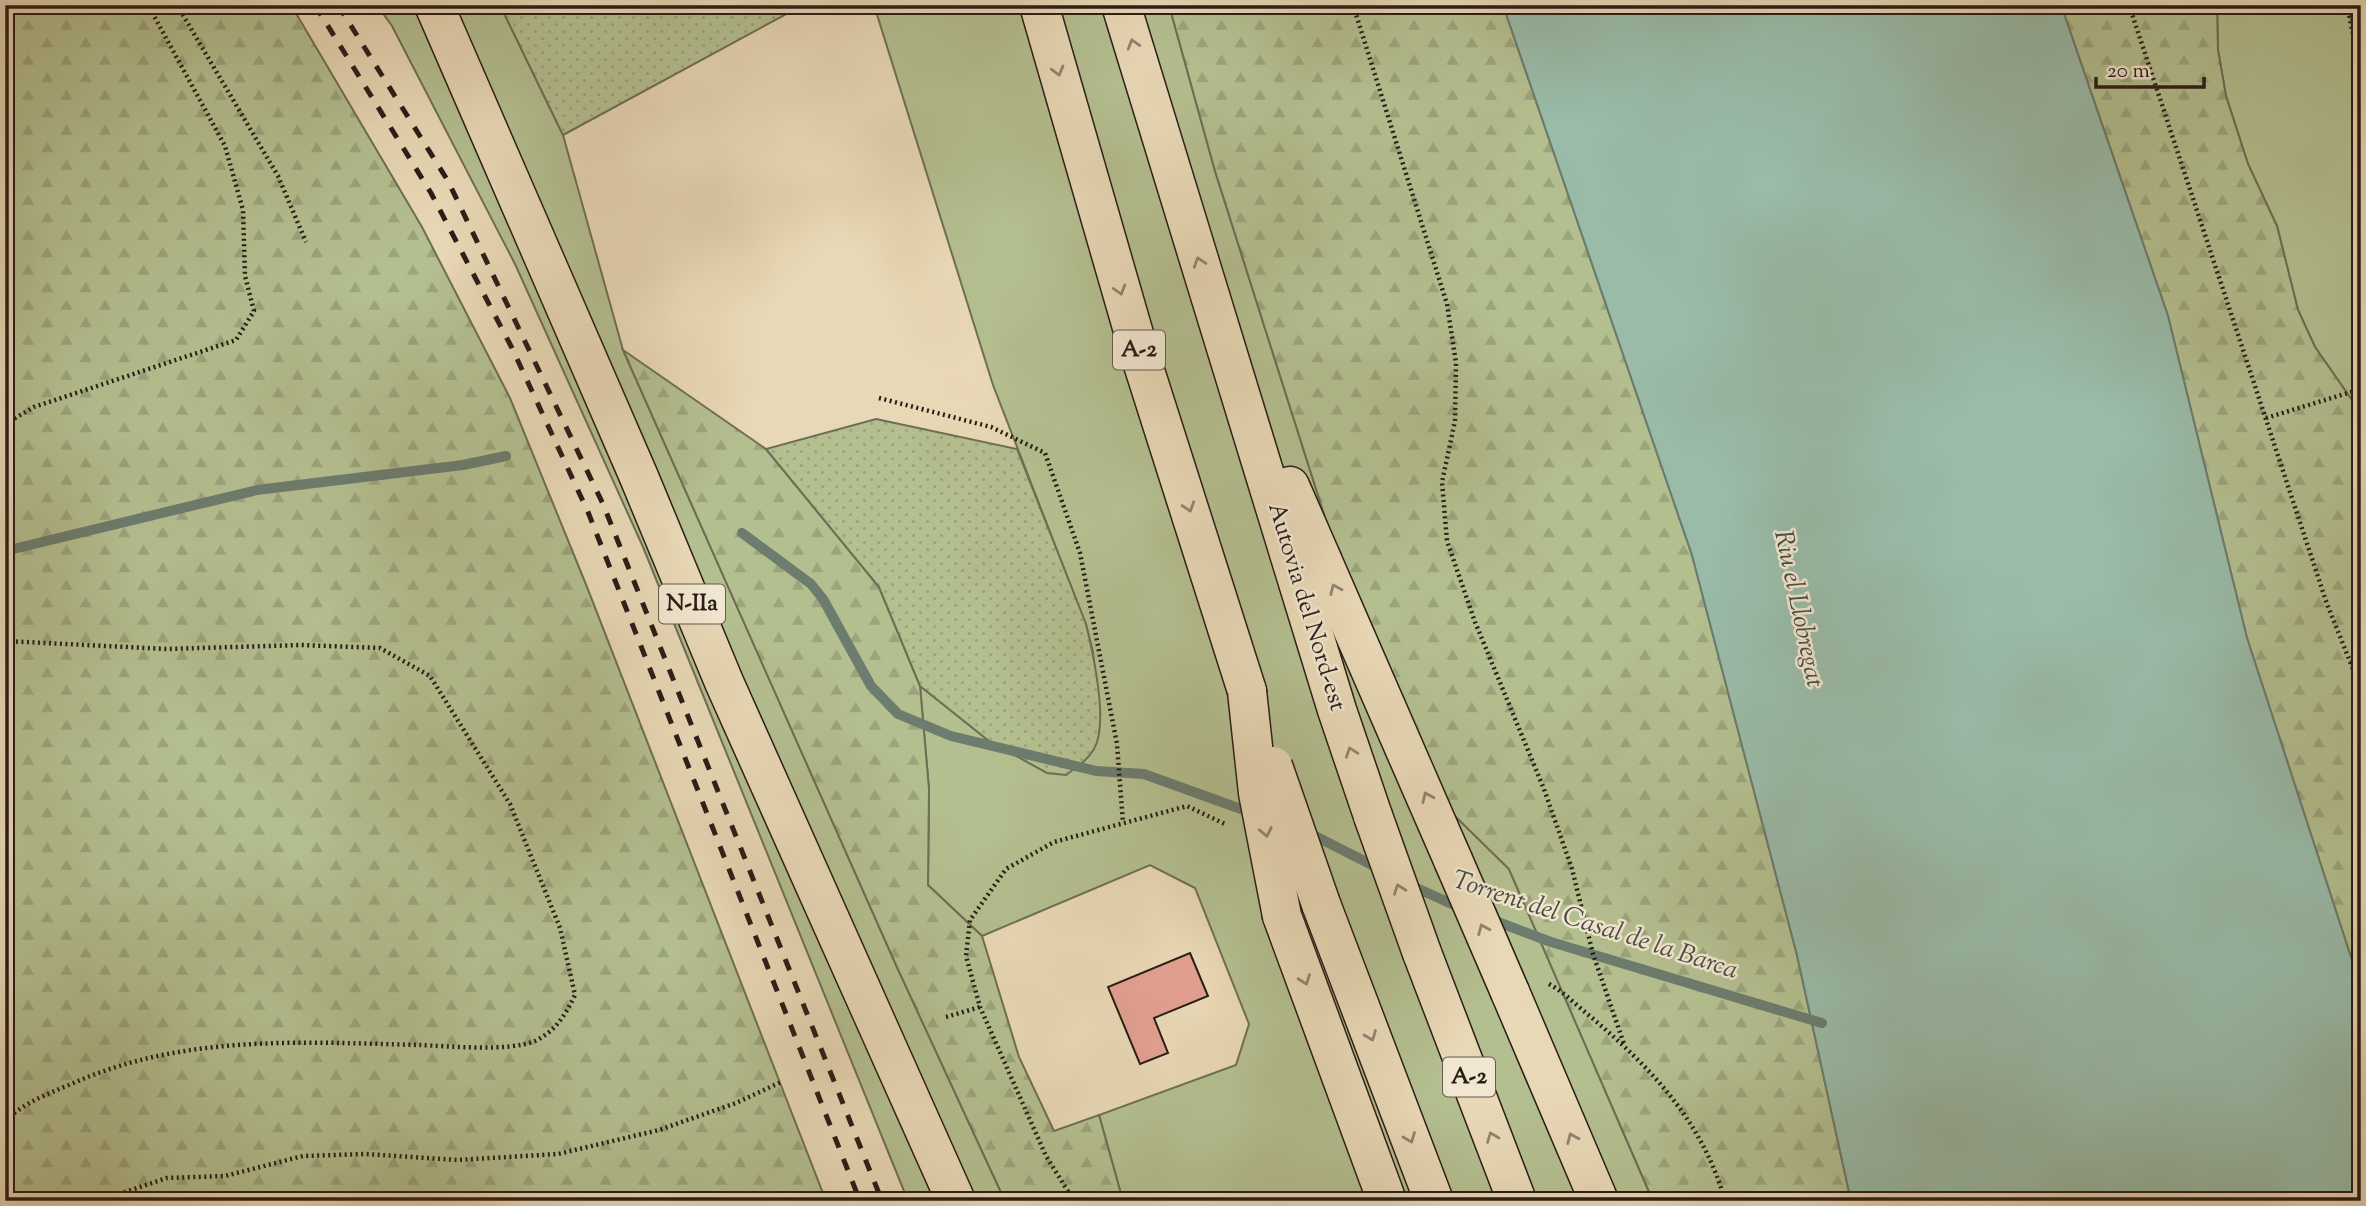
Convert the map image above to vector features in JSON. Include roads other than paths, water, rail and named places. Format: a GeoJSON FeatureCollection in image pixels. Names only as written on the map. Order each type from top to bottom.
{"type":"FeatureCollection","features":[{"type":"Feature","properties":{"kind":"main road","name":"N-IIa"},"geometry":{"type":"LineString","coordinates":[[434,5],[639,477],[723,682],[956,1201]]}},
{"type":"Feature","properties":{"kind":"main road","name":"A-2"},"geometry":{"type":"LineString","coordinates":[[1040,5],[1140,355],[1247,691],[1321,904],[1434,1201]]}},
{"type":"Feature","properties":{"kind":"main road","name":"Autovia del Nord-est"},"geometry":{"type":"LineString","coordinates":[[1121,5],[1337,710],[1422,953],[1517,1201]]}},
{"type":"Feature","properties":{"kind":"main road"},"geometry":{"type":"LineString","coordinates":[[1220,327],[1599,1201]]}},
{"type":"Feature","properties":{"kind":"main road"},"geometry":{"type":"LineString","coordinates":[[1247,691],[1258,793],[1283,916],[1387,1201]]}},
{"type":"Feature","properties":{"kind":"water","name":"Riu el Llobregat"},"geometry":{"type":"Polygon","coordinates":[[[1503,5],[2061,5],[2168,316],[2247,638],[2361,988],[2361,1201],[1851,1201],[1797,955],[1692,555],[1503,5]]]}},
{"type":"Feature","properties":{"kind":"waterway","name":"Torrent del Casal de la Barca"},"geometry":{"type":"LineString","coordinates":[[5,551],[257,490],[463,465],[506,456]]}},
{"type":"Feature","properties":{"kind":"waterway","name":"Torrent del Casal de la Barca"},"geometry":{"type":"LineString","coordinates":[[742,533],[811,584],[823,599],[871,686],[898,714],[951,736],[1096,771],[1144,774],[1252,813]]}},
{"type":"Feature","properties":{"kind":"waterway","name":"Torrent del Casal de la Barca"},"geometry":{"type":"LineString","coordinates":[[1307,832],[1380,869]]}},
{"type":"Feature","properties":{"kind":"waterway","name":"Torrent del Casal de la Barca"},"geometry":{"type":"LineString","coordinates":[[1410,885],[1465,910]]}},
{"type":"Feature","properties":{"kind":"waterway","name":"Torrent del Casal de la Barca"},"geometry":{"type":"LineString","coordinates":[[1490,919],[1551,942],[1822,1023]]}},
{"type":"Feature","properties":{"kind":"railway"},"geometry":{"type":"LineString","coordinates":[[315,5],[431,193],[512,348],[588,512],[860,1201]]}},
{"type":"Feature","properties":{"kind":"railway"},"geometry":{"type":"LineString","coordinates":[[338,5],[448,181],[603,504],[882,1201]]}}]}
